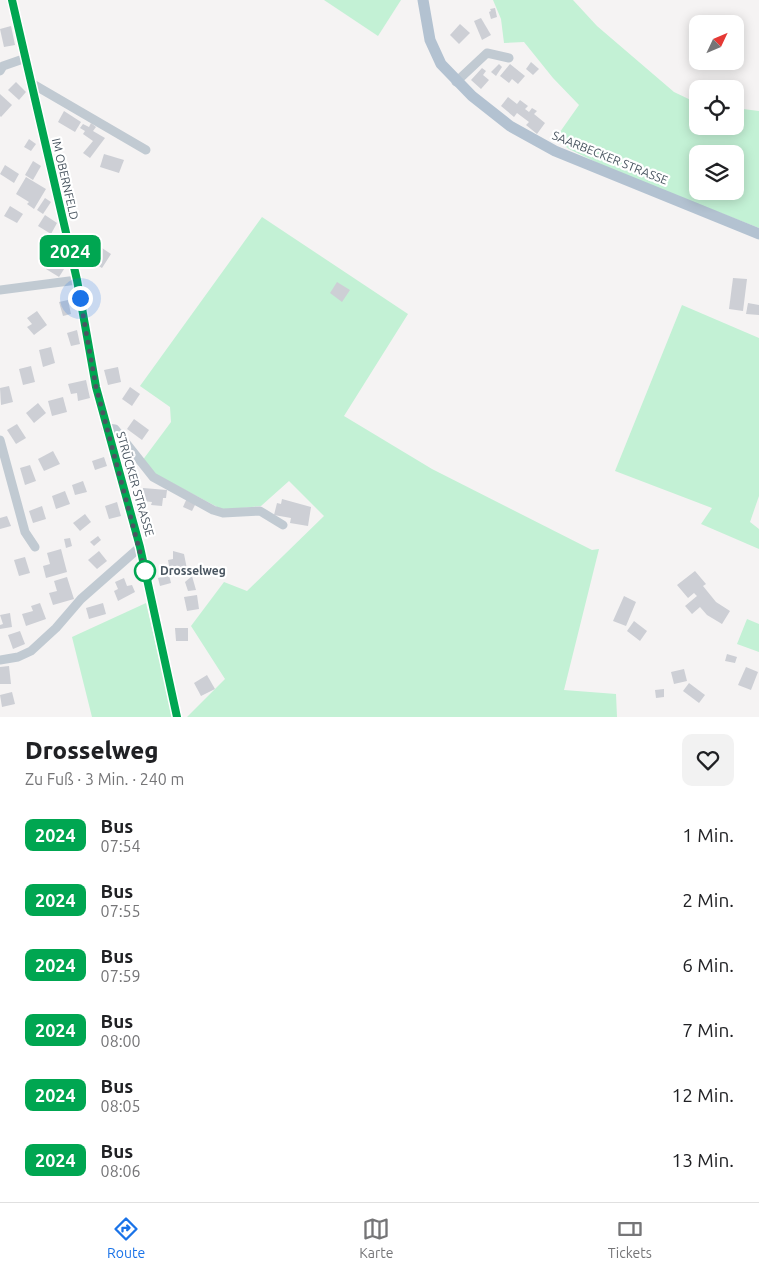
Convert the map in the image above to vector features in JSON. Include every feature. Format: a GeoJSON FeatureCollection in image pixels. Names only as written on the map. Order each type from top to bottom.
{"type":"FeatureCollection","features":[{"type":"Feature","properties":{"kind":"main road","name":"SAARBECKER STRASSE"},"geometry":{"type":"LineString","coordinates":[[423,0],[430,40],[441,64],[456,82],[510,126],[534,141],[759,234]]}},
{"type":"Feature","properties":{"kind":"street","name":"IM OBERNFELD"},"geometry":{"type":"LineString","coordinates":[[12,0],[52,181],[77,280]]}},
{"type":"Feature","properties":{"kind":"street"},"geometry":{"type":"LineString","coordinates":[[456,82],[487,53],[509,58]]}},
{"type":"Feature","properties":{"kind":"street"},"geometry":{"type":"LineString","coordinates":[[0,71],[4,66],[26,58]]}},
{"type":"Feature","properties":{"kind":"street"},"geometry":{"type":"LineString","coordinates":[[31,83],[146,150]]}},
{"type":"Feature","properties":{"kind":"street"},"geometry":{"type":"LineString","coordinates":[[0,290],[77,280]]}},
{"type":"Feature","properties":{"kind":"street","name":"STRÜCKER STRASSE"},"geometry":{"type":"LineString","coordinates":[[77,280],[96,387],[140,547],[177,717]]}},
{"type":"Feature","properties":{"kind":"street","name":"STRÜCKER STRASSE"},"geometry":{"type":"LineString","coordinates":[[106,428],[115,429],[153,477],[212,510],[223,512],[260,511],[283,525]]}},
{"type":"Feature","properties":{"kind":"street"},"geometry":{"type":"LineString","coordinates":[[0,440],[25,532],[35,547]]}},
{"type":"Feature","properties":{"kind":"street"},"geometry":{"type":"LineString","coordinates":[[0,660],[18,657],[31,650],[56,628],[81,599],[140,547]]}},
{"type":"Feature","properties":{"kind":"green space"},"geometry":{"type":"Polygon","coordinates":[[[324,0],[401,0],[378,36],[324,0]]]}},
{"type":"Feature","properties":{"kind":"green space"},"geometry":{"type":"Polygon","coordinates":[[[493,0],[573,0],[597,26],[674,92],[689,99],[689,135],[744,135],[744,109],[759,111],[759,228],[614,171],[569,149],[555,139],[579,105],[553,78],[524,42],[504,43],[501,19],[493,0]]]}},
{"type":"Feature","properties":{"kind":"green space"},"geometry":{"type":"Polygon","coordinates":[[[262,217],[408,314],[344,416],[432,469],[592,550],[599,549],[564,690],[616,694],[617,717],[187,717],[225,679],[191,626],[224,582],[247,591],[324,516],[289,481],[261,506],[223,510],[155,474],[142,461],[171,422],[170,407],[140,386],[262,217]]]}},
{"type":"Feature","properties":{"kind":"green space"},"geometry":{"type":"Polygon","coordinates":[[[682,305],[759,338],[759,496],[750,522],[759,529],[759,549],[701,524],[712,508],[615,471],[682,305]]]}},
{"type":"Feature","properties":{"kind":"green space"},"geometry":{"type":"Polygon","coordinates":[[[146,603],[173,717],[92,717],[72,637],[146,603]]]}},
{"type":"Feature","properties":{"kind":"green space"},"geometry":{"type":"Polygon","coordinates":[[[747,619],[759,624],[759,652],[737,644],[747,619]]]}},
{"type":"Feature","properties":{"kind":"building"},"geometry":{"type":"Polygon","coordinates":[[[495,8],[497,17],[491,19],[490,9],[495,8]]]}},
{"type":"Feature","properties":{"kind":"building"},"geometry":{"type":"Polygon","coordinates":[[[481,18],[491,35],[482,40],[474,21],[481,18]]]}},
{"type":"Feature","properties":{"kind":"building"},"geometry":{"type":"Polygon","coordinates":[[[460,24],[470,33],[459,44],[450,35],[460,24]]]}},
{"type":"Feature","properties":{"kind":"building"},"geometry":{"type":"Polygon","coordinates":[[[11,26],[15,45],[4,47],[0,29],[11,26]]]}},
{"type":"Feature","properties":{"kind":"building"},"geometry":{"type":"Polygon","coordinates":[[[531,62],[539,69],[533,75],[526,69],[531,62]]]}},
{"type":"Feature","properties":{"kind":"building"},"geometry":{"type":"Polygon","coordinates":[[[499,64],[502,67],[496,76],[491,72],[499,64]]]}},
{"type":"Feature","properties":{"kind":"building"},"geometry":{"type":"Polygon","coordinates":[[[510,64],[525,76],[518,84],[512,79],[509,83],[500,76],[510,64]]]}},
{"type":"Feature","properties":{"kind":"building"},"geometry":{"type":"Polygon","coordinates":[[[482,68],[486,71],[483,75],[489,80],[481,89],[471,80],[482,68]]]}},
{"type":"Feature","properties":{"kind":"building"},"geometry":{"type":"Polygon","coordinates":[[[16,82],[26,92],[19,100],[8,90],[16,82]]]}},
{"type":"Feature","properties":{"kind":"building"},"geometry":{"type":"Polygon","coordinates":[[[0,94],[12,105],[1,117],[0,116],[0,94]]]}},
{"type":"Feature","properties":{"kind":"building"},"geometry":{"type":"Polygon","coordinates":[[[508,97],[517,104],[520,100],[528,106],[525,109],[529,112],[532,108],[537,111],[534,114],[545,123],[537,134],[526,125],[529,122],[517,113],[514,117],[501,106],[508,97]]]}},
{"type":"Feature","properties":{"kind":"building"},"geometry":{"type":"Polygon","coordinates":[[[64,111],[81,122],[75,132],[58,122],[64,111]]]}},
{"type":"Feature","properties":{"kind":"building"},"geometry":{"type":"Polygon","coordinates":[[[91,123],[96,127],[93,131],[105,138],[90,158],[83,153],[93,141],[83,134],[85,131],[80,128],[83,124],[89,127],[91,123]]]}},
{"type":"Feature","properties":{"kind":"building"},"geometry":{"type":"Polygon","coordinates":[[[29,139],[36,144],[31,151],[24,147],[29,139]]]}},
{"type":"Feature","properties":{"kind":"building"},"geometry":{"type":"Polygon","coordinates":[[[104,154],[124,160],[119,173],[100,167],[104,154]]]}},
{"type":"Feature","properties":{"kind":"building"},"geometry":{"type":"Polygon","coordinates":[[[33,161],[41,166],[33,180],[25,175],[33,161]]]}},
{"type":"Feature","properties":{"kind":"building"},"geometry":{"type":"Polygon","coordinates":[[[5,165],[19,174],[14,183],[0,174],[5,165]]]}},
{"type":"Feature","properties":{"kind":"building"},"geometry":{"type":"Polygon","coordinates":[[[26,177],[46,189],[34,209],[27,204],[29,202],[16,194],[26,177]]]}},
{"type":"Feature","properties":{"kind":"building"},"geometry":{"type":"Polygon","coordinates":[[[45,198],[51,202],[43,214],[37,210],[45,198]]]}},
{"type":"Feature","properties":{"kind":"building"},"geometry":{"type":"Polygon","coordinates":[[[10,206],[23,214],[17,223],[4,216],[10,206]]]}},
{"type":"Feature","properties":{"kind":"building"},"geometry":{"type":"Polygon","coordinates":[[[45,215],[57,223],[51,234],[38,226],[45,215]]]}},
{"type":"Feature","properties":{"kind":"building"},"geometry":{"type":"Polygon","coordinates":[[[102,248],[111,254],[102,268],[90,261],[95,253],[98,255],[102,248]]]}},
{"type":"Feature","properties":{"kind":"building"},"geometry":{"type":"Polygon","coordinates":[[[52,258],[66,266],[59,277],[46,269],[52,258]]]}},
{"type":"Feature","properties":{"kind":"building"},"geometry":{"type":"Polygon","coordinates":[[[733,278],[747,279],[743,311],[729,309],[733,278]]]}},
{"type":"Feature","properties":{"kind":"building"},"geometry":{"type":"Polygon","coordinates":[[[337,282],[350,290],[342,302],[330,293],[337,282]]]}},
{"type":"Feature","properties":{"kind":"building"},"geometry":{"type":"Polygon","coordinates":[[[68,300],[71,314],[63,316],[59,302],[68,300]]]}},
{"type":"Feature","properties":{"kind":"building"},"geometry":{"type":"Polygon","coordinates":[[[748,303],[759,305],[759,315],[746,314],[748,303]]]}},
{"type":"Feature","properties":{"kind":"building"},"geometry":{"type":"Polygon","coordinates":[[[37,311],[47,325],[34,335],[27,327],[32,324],[27,318],[37,311]]]}},
{"type":"Feature","properties":{"kind":"building"},"geometry":{"type":"Polygon","coordinates":[[[77,330],[80,344],[71,346],[67,333],[77,330]]]}},
{"type":"Feature","properties":{"kind":"building"},"geometry":{"type":"Polygon","coordinates":[[[51,347],[55,363],[43,367],[39,350],[51,347]]]}},
{"type":"Feature","properties":{"kind":"building"},"geometry":{"type":"Polygon","coordinates":[[[31,366],[35,382],[23,385],[19,369],[31,366]]]}},
{"type":"Feature","properties":{"kind":"building"},"geometry":{"type":"Polygon","coordinates":[[[118,367],[121,382],[108,385],[104,370],[118,367]]]}},
{"type":"Feature","properties":{"kind":"building"},"geometry":{"type":"Polygon","coordinates":[[[86,380],[90,398],[78,401],[77,393],[71,394],[68,384],[86,380]]]}},
{"type":"Feature","properties":{"kind":"building"},"geometry":{"type":"Polygon","coordinates":[[[9,386],[13,402],[1,405],[0,388],[9,386]]]}},
{"type":"Feature","properties":{"kind":"building"},"geometry":{"type":"Polygon","coordinates":[[[130,387],[140,394],[132,406],[122,399],[130,387]]]}},
{"type":"Feature","properties":{"kind":"building"},"geometry":{"type":"Polygon","coordinates":[[[63,397],[67,412],[52,416],[48,401],[63,397]]]}},
{"type":"Feature","properties":{"kind":"building"},"geometry":{"type":"Polygon","coordinates":[[[38,403],[46,413],[34,423],[26,413],[38,403]]]}},
{"type":"Feature","properties":{"kind":"building"},"geometry":{"type":"Polygon","coordinates":[[[134,419],[149,430],[142,440],[127,429],[134,419]]]}},
{"type":"Feature","properties":{"kind":"building"},"geometry":{"type":"Polygon","coordinates":[[[17,424],[26,438],[16,444],[7,430],[17,424]]]}},
{"type":"Feature","properties":{"kind":"building"},"geometry":{"type":"Polygon","coordinates":[[[53,451],[60,464],[44,471],[38,459],[53,451]]]}},
{"type":"Feature","properties":{"kind":"building"},"geometry":{"type":"Polygon","coordinates":[[[104,457],[107,466],[95,470],[92,461],[104,457]]]}},
{"type":"Feature","properties":{"kind":"building"},"geometry":{"type":"Polygon","coordinates":[[[30,465],[36,481],[25,485],[20,468],[30,465]]]}},
{"type":"Feature","properties":{"kind":"building"},"geometry":{"type":"Polygon","coordinates":[[[83,481],[87,492],[75,495],[72,485],[83,481]]]}},
{"type":"Feature","properties":{"kind":"building"},"geometry":{"type":"Polygon","coordinates":[[[143,488],[167,490],[162,506],[151,505],[152,502],[142,501],[143,488]]]}},
{"type":"Feature","properties":{"kind":"building"},"geometry":{"type":"Polygon","coordinates":[[[65,491],[70,504],[56,509],[52,496],[65,491]]]}},
{"type":"Feature","properties":{"kind":"building"},"geometry":{"type":"Polygon","coordinates":[[[187,498],[196,503],[192,511],[183,507],[187,498]]]}},
{"type":"Feature","properties":{"kind":"building"},"geometry":{"type":"Polygon","coordinates":[[[282,499],[311,507],[308,526],[290,523],[291,518],[274,515],[277,503],[281,504],[282,499]]]}},
{"type":"Feature","properties":{"kind":"building"},"geometry":{"type":"Polygon","coordinates":[[[117,502],[121,516],[109,519],[105,506],[117,502]]]}},
{"type":"Feature","properties":{"kind":"building"},"geometry":{"type":"Polygon","coordinates":[[[42,506],[46,519],[33,523],[29,511],[42,506]]]}},
{"type":"Feature","properties":{"kind":"building"},"geometry":{"type":"Polygon","coordinates":[[[85,514],[91,522],[80,531],[73,523],[85,514]]]}},
{"type":"Feature","properties":{"kind":"building"},"geometry":{"type":"Polygon","coordinates":[[[7,516],[11,526],[0,529],[0,518],[7,516]]]}},
{"type":"Feature","properties":{"kind":"building"},"geometry":{"type":"Polygon","coordinates":[[[98,536],[101,540],[94,546],[90,542],[98,536]]]}},
{"type":"Feature","properties":{"kind":"building"},"geometry":{"type":"Polygon","coordinates":[[[70,538],[72,546],[66,548],[64,539],[70,538]]]}},
{"type":"Feature","properties":{"kind":"building"},"geometry":{"type":"Polygon","coordinates":[[[61,549],[67,572],[46,578],[43,566],[50,564],[47,553],[61,549]]]}},
{"type":"Feature","properties":{"kind":"building"},"geometry":{"type":"Polygon","coordinates":[[[99,551],[107,561],[97,569],[88,560],[99,551]]]}},
{"type":"Feature","properties":{"kind":"building"},"geometry":{"type":"Polygon","coordinates":[[[173,551],[184,554],[187,569],[170,572],[168,560],[173,559],[173,551]]]}},
{"type":"Feature","properties":{"kind":"building"},"geometry":{"type":"Polygon","coordinates":[[[25,557],[30,573],[19,576],[14,560],[25,557]]]}},
{"type":"Feature","properties":{"kind":"building"},"geometry":{"type":"Polygon","coordinates":[[[695,571],[706,584],[703,586],[716,602],[730,611],[722,624],[707,615],[700,607],[692,614],[685,606],[697,596],[694,593],[688,598],[677,585],[695,571]]]}},
{"type":"Feature","properties":{"kind":"building"},"geometry":{"type":"Polygon","coordinates":[[[169,575],[171,583],[160,586],[158,578],[169,575]]]}},
{"type":"Feature","properties":{"kind":"building"},"geometry":{"type":"Polygon","coordinates":[[[192,576],[196,590],[188,591],[185,582],[192,576]]]}},
{"type":"Feature","properties":{"kind":"building"},"geometry":{"type":"Polygon","coordinates":[[[67,577],[74,599],[53,605],[49,593],[57,591],[54,581],[67,577]]]}},
{"type":"Feature","properties":{"kind":"building"},"geometry":{"type":"Polygon","coordinates":[[[124,578],[127,586],[132,585],[135,592],[118,601],[114,591],[118,589],[115,582],[124,578]]]}},
{"type":"Feature","properties":{"kind":"building"},"geometry":{"type":"Polygon","coordinates":[[[197,595],[199,609],[187,611],[184,597],[197,595]]]}},
{"type":"Feature","properties":{"kind":"building"},"geometry":{"type":"Polygon","coordinates":[[[624,596],[636,602],[626,626],[613,621],[624,596]]]}},
{"type":"Feature","properties":{"kind":"building"},"geometry":{"type":"Polygon","coordinates":[[[40,603],[46,619],[26,626],[22,614],[33,611],[31,606],[40,603]]]}},
{"type":"Feature","properties":{"kind":"building"},"geometry":{"type":"Polygon","coordinates":[[[103,603],[106,614],[89,619],[86,608],[103,603]]]}},
{"type":"Feature","properties":{"kind":"building"},"geometry":{"type":"Polygon","coordinates":[[[10,613],[12,627],[0,629],[0,625],[3,624],[0,615],[10,613]]]}},
{"type":"Feature","properties":{"kind":"building"},"geometry":{"type":"Polygon","coordinates":[[[634,621],[647,631],[640,641],[627,631],[634,621]]]}},
{"type":"Feature","properties":{"kind":"building"},"geometry":{"type":"Polygon","coordinates":[[[175,628],[188,628],[188,641],[176,641],[175,628]]]}},
{"type":"Feature","properties":{"kind":"building"},"geometry":{"type":"Polygon","coordinates":[[[20,631],[25,644],[13,649],[8,635],[20,631]]]}},
{"type":"Feature","properties":{"kind":"building"},"geometry":{"type":"Polygon","coordinates":[[[727,654],[737,657],[735,663],[725,661],[727,654]]]}},
{"type":"Feature","properties":{"kind":"building"},"geometry":{"type":"Polygon","coordinates":[[[9,666],[11,684],[0,684],[0,667],[9,666]]]}},
{"type":"Feature","properties":{"kind":"building"},"geometry":{"type":"Polygon","coordinates":[[[746,667],[758,672],[751,690],[738,685],[746,667]]]}},
{"type":"Feature","properties":{"kind":"building"},"geometry":{"type":"Polygon","coordinates":[[[684,669],[687,681],[674,684],[671,672],[684,669]]]}},
{"type":"Feature","properties":{"kind":"building"},"geometry":{"type":"Polygon","coordinates":[[[207,675],[215,689],[201,696],[194,683],[207,675]]]}},
{"type":"Feature","properties":{"kind":"building"},"geometry":{"type":"Polygon","coordinates":[[[689,683],[705,695],[699,703],[683,691],[689,683]]]}},
{"type":"Feature","properties":{"kind":"building"},"geometry":{"type":"Polygon","coordinates":[[[664,689],[664,697],[656,698],[655,690],[664,689]]]}},
{"type":"Feature","properties":{"kind":"building"},"geometry":{"type":"Polygon","coordinates":[[[12,692],[15,704],[2,707],[0,695],[12,692]]]}},
{"type":"Feature","properties":{"kind":"bus line","name":"2024"},"geometry":{"type":"LineString","coordinates":[[12,0],[52,181],[77,280],[96,387],[140,547],[177,717]]}},
{"type":"Feature","properties":{"kind":"place","name":"Drosselweg"},"geometry":{"type":"Point","coordinates":[145,571]}},
{"type":"Feature","properties":{"kind":"route"},"geometry":{"type":"LineString","coordinates":[[80,298],[96,387],[145,571]]}}]}
